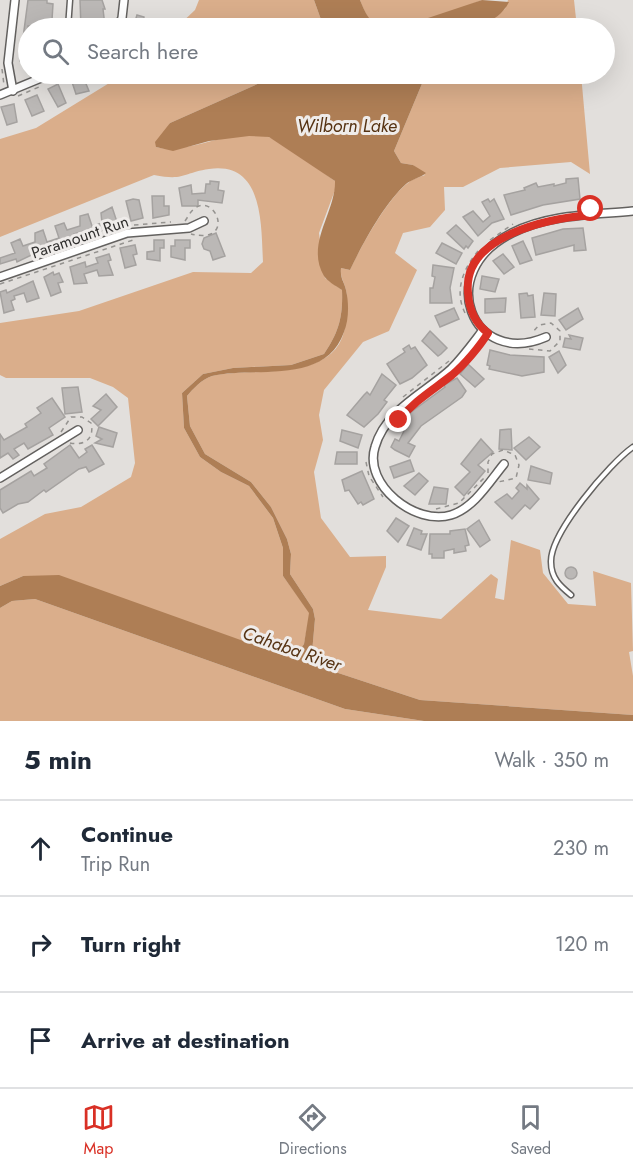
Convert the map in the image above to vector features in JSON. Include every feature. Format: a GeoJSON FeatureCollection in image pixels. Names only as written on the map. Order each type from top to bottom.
{"type":"FeatureCollection","features":[{"type":"Feature","properties":{"kind":"street"},"geometry":{"type":"LineString","coordinates":[[13,91],[8,63],[15,0]]}},
{"type":"Feature","properties":{"kind":"street"},"geometry":{"type":"LineString","coordinates":[[122,18],[124,0]]}},
{"type":"Feature","properties":{"kind":"street"},"geometry":{"type":"LineString","coordinates":[[0,95],[29,84]]}},
{"type":"Feature","properties":{"kind":"street"},"geometry":{"type":"LineString","coordinates":[[546,337],[523,344],[501,340],[483,330],[473,316],[467,289],[471,272],[488,250],[512,233],[550,220],[633,212]]}},
{"type":"Feature","properties":{"kind":"street","name":"Paramount Run"},"geometry":{"type":"LineString","coordinates":[[0,277],[127,233],[189,228],[204,221]]}},
{"type":"Feature","properties":{"kind":"street"},"geometry":{"type":"LineString","coordinates":[[483,330],[452,368],[415,394],[399,411],[375,446],[374,467],[384,488],[392,496],[423,514],[445,516],[454,514],[473,501],[504,465]]}},
{"type":"Feature","properties":{"kind":"street"},"geometry":{"type":"LineString","coordinates":[[0,478],[78,430]]}},
{"type":"Feature","properties":{"kind":"lane"},"geometry":{"type":"LineString","coordinates":[[69,18],[70,0]]}},
{"type":"Feature","properties":{"kind":"lane"},"geometry":{"type":"LineString","coordinates":[[572,595],[555,582],[550,561],[554,545],[571,517],[609,467],[633,447]]}},
{"type":"Feature","properties":{"kind":"path"},"geometry":{"type":"LineString","coordinates":[[489,240],[521,222]]}},
{"type":"Feature","properties":{"kind":"path"},"geometry":{"type":"LineString","coordinates":[[468,317],[461,302],[461,280],[469,263],[483,245]]}},
{"type":"Feature","properties":{"kind":"path"},"geometry":{"type":"LineString","coordinates":[[399,400],[450,360]]}},
{"type":"Feature","properties":{"kind":"path"},"geometry":{"type":"LineString","coordinates":[[434,509],[454,506],[470,494],[487,474],[488,462],[492,454],[503,450],[515,455],[519,470],[516,478],[497,482]]}},
{"type":"Feature","properties":{"kind":"path"},"geometry":{"type":"LineString","coordinates":[[367,453],[369,476],[381,495],[389,502]]}},
{"type":"Feature","properties":{"kind":"shaded area"},"geometry":{"type":"Polygon","coordinates":[[[199,0],[314,0],[320,18],[187,18],[195,10],[199,0]]]}},
{"type":"Feature","properties":{"kind":"shaded area"},"geometry":{"type":"Polygon","coordinates":[[[360,0],[482,0],[434,18],[369,18],[360,0]]]}},
{"type":"Feature","properties":{"kind":"shaded area"},"geometry":{"type":"Polygon","coordinates":[[[508,0],[574,0],[576,18],[491,18],[505,9],[508,0]]]}},
{"type":"Feature","properties":{"kind":"shaded area"},"geometry":{"type":"Polygon","coordinates":[[[108,84],[258,84],[170,123],[156,147],[182,148],[241,135],[269,137],[295,151],[335,181],[335,190],[319,233],[325,278],[342,290],[342,308],[337,331],[324,354],[291,365],[233,368],[203,374],[182,393],[184,428],[200,457],[221,472],[249,486],[273,518],[283,548],[283,576],[310,613],[304,644],[294,659],[23,576],[0,586],[0,539],[45,514],[81,507],[131,477],[135,463],[128,398],[113,387],[90,378],[6,378],[0,375],[0,323],[79,311],[193,272],[251,273],[263,262],[260,214],[256,199],[250,185],[240,175],[227,169],[209,169],[178,177],[154,175],[0,237],[0,139],[36,128],[108,84]]]}},
{"type":"Feature","properties":{"kind":"shaded area"},"geometry":{"type":"Polygon","coordinates":[[[422,84],[582,84],[590,174],[571,162],[500,168],[463,187],[444,187],[445,210],[430,227],[403,233],[395,253],[417,270],[389,331],[363,342],[324,390],[319,415],[323,440],[314,472],[321,518],[350,557],[386,556],[386,567],[368,610],[441,619],[491,574],[498,579],[495,598],[504,600],[511,540],[540,550],[543,573],[568,604],[596,606],[593,571],[631,583],[633,651],[629,652],[633,676],[633,715],[420,700],[311,664],[315,619],[313,609],[290,574],[291,554],[287,539],[271,507],[251,482],[205,454],[190,426],[187,396],[208,377],[307,366],[323,359],[336,348],[344,332],[347,311],[347,294],[341,268],[350,270],[376,223],[400,190],[412,180],[425,175],[413,165],[401,163],[394,151],[422,84]]]}},
{"type":"Feature","properties":{"kind":"shaded area"},"geometry":{"type":"Polygon","coordinates":[[[35,599],[345,709],[424,721],[0,721],[0,608],[12,601],[35,599]]]}},
{"type":"Feature","properties":{"kind":"water"},"geometry":{"type":"Polygon","coordinates":[[[314,0],[360,0],[370,18],[320,18],[314,0]]]}},
{"type":"Feature","properties":{"kind":"water"},"geometry":{"type":"Polygon","coordinates":[[[482,0],[509,2],[493,18],[428,18],[482,0]]]}},
{"type":"Feature","properties":{"kind":"water","name":"Wilborn Lake"},"geometry":{"type":"Polygon","coordinates":[[[258,84],[422,84],[394,151],[401,163],[413,165],[426,173],[408,182],[398,192],[375,224],[350,270],[341,268],[347,295],[348,317],[344,332],[335,349],[321,360],[287,371],[229,373],[208,377],[187,396],[190,426],[205,454],[251,482],[271,507],[287,539],[291,554],[290,574],[313,609],[315,619],[311,664],[420,700],[633,715],[633,721],[424,721],[345,709],[35,599],[12,601],[0,608],[0,586],[23,576],[59,575],[294,659],[304,644],[309,613],[283,576],[283,548],[273,518],[249,486],[221,472],[200,457],[184,428],[182,393],[203,374],[233,368],[291,365],[324,354],[337,331],[342,308],[342,290],[324,276],[319,264],[318,252],[319,240],[334,193],[335,181],[269,137],[249,136],[209,141],[173,151],[156,147],[155,142],[170,123],[258,84]]]}},
{"type":"Feature","properties":{"kind":"building"},"geometry":{"type":"Polygon","coordinates":[[[28,0],[47,0],[47,3],[53,4],[52,18],[26,18],[28,0]]]}},
{"type":"Feature","properties":{"kind":"building"},"geometry":{"type":"Polygon","coordinates":[[[80,0],[102,0],[105,9],[103,9],[104,18],[81,18],[80,0]]]}},
{"type":"Feature","properties":{"kind":"building"},"geometry":{"type":"Polygon","coordinates":[[[58,84],[66,103],[58,107],[48,89],[58,84]]]}},
{"type":"Feature","properties":{"kind":"building"},"geometry":{"type":"Polygon","coordinates":[[[73,84],[86,84],[89,91],[76,94],[73,84]]]}},
{"type":"Feature","properties":{"kind":"building"},"geometry":{"type":"Polygon","coordinates":[[[37,95],[44,111],[32,116],[25,100],[37,95]]]}},
{"type":"Feature","properties":{"kind":"building"},"geometry":{"type":"Polygon","coordinates":[[[14,104],[17,122],[7,125],[1,107],[14,104]]]}},
{"type":"Feature","properties":{"kind":"building"},"geometry":{"type":"Polygon","coordinates":[[[578,178],[580,199],[543,205],[511,215],[504,195],[525,190],[524,188],[536,183],[538,187],[554,184],[554,186],[566,183],[566,179],[578,178]]]}},
{"type":"Feature","properties":{"kind":"building"},"geometry":{"type":"Polygon","coordinates":[[[210,181],[219,182],[218,190],[224,191],[222,203],[198,200],[198,206],[182,206],[179,188],[191,185],[192,194],[205,193],[206,184],[210,184],[210,181]]]}},
{"type":"Feature","properties":{"kind":"building"},"geometry":{"type":"Polygon","coordinates":[[[152,196],[164,196],[164,206],[169,206],[169,215],[153,218],[152,196]]]}},
{"type":"Feature","properties":{"kind":"building"},"geometry":{"type":"Polygon","coordinates":[[[488,199],[490,202],[494,199],[504,219],[492,223],[478,236],[463,217],[473,211],[483,222],[490,216],[482,202],[488,199]]]}},
{"type":"Feature","properties":{"kind":"building"},"geometry":{"type":"Polygon","coordinates":[[[139,200],[143,218],[131,221],[126,201],[139,200]]]}},
{"type":"Feature","properties":{"kind":"building"},"geometry":{"type":"Polygon","coordinates":[[[112,207],[118,225],[89,235],[84,231],[74,234],[75,238],[72,242],[44,249],[17,262],[16,259],[0,264],[0,258],[15,253],[11,243],[20,239],[23,246],[35,242],[35,233],[43,230],[47,242],[59,238],[55,226],[64,223],[67,230],[80,226],[80,216],[88,214],[92,226],[102,223],[101,213],[112,207]]]}},
{"type":"Feature","properties":{"kind":"building"},"geometry":{"type":"Polygon","coordinates":[[[456,225],[473,241],[468,248],[466,246],[464,249],[447,233],[456,225]]]}},
{"type":"Feature","properties":{"kind":"building"},"geometry":{"type":"Polygon","coordinates":[[[583,228],[586,250],[574,251],[574,245],[536,255],[532,238],[563,229],[583,228]]]}},
{"type":"Feature","properties":{"kind":"building"},"geometry":{"type":"Polygon","coordinates":[[[216,233],[225,256],[213,260],[210,251],[204,249],[202,244],[204,238],[216,233]]]}},
{"type":"Feature","properties":{"kind":"building"},"geometry":{"type":"Polygon","coordinates":[[[154,240],[164,240],[164,248],[160,248],[160,261],[147,259],[147,252],[154,251],[154,240]]]}},
{"type":"Feature","properties":{"kind":"building"},"geometry":{"type":"Polygon","coordinates":[[[175,240],[190,240],[190,248],[185,248],[185,260],[171,257],[171,246],[175,246],[175,240]]]}},
{"type":"Feature","properties":{"kind":"building"},"geometry":{"type":"Polygon","coordinates":[[[523,241],[532,260],[520,264],[512,246],[523,241]]]}},
{"type":"Feature","properties":{"kind":"building"},"geometry":{"type":"Polygon","coordinates":[[[442,243],[462,253],[456,264],[436,253],[442,243]]]}},
{"type":"Feature","properties":{"kind":"building"},"geometry":{"type":"Polygon","coordinates":[[[135,245],[137,254],[133,255],[136,265],[125,268],[120,248],[135,245]]]}},
{"type":"Feature","properties":{"kind":"building"},"geometry":{"type":"Polygon","coordinates":[[[109,254],[111,260],[108,261],[113,275],[99,276],[97,270],[84,274],[87,283],[74,284],[70,267],[85,262],[86,267],[98,263],[96,258],[109,254]]]}},
{"type":"Feature","properties":{"kind":"building"},"geometry":{"type":"Polygon","coordinates":[[[503,254],[514,267],[504,274],[493,261],[503,254]]]}},
{"type":"Feature","properties":{"kind":"building"},"geometry":{"type":"Polygon","coordinates":[[[433,265],[454,268],[450,288],[452,303],[430,303],[430,288],[433,288],[435,277],[432,276],[433,265]]]}},
{"type":"Feature","properties":{"kind":"building"},"geometry":{"type":"Polygon","coordinates":[[[53,272],[54,275],[59,273],[63,282],[58,283],[61,292],[51,296],[44,277],[53,272]]]}},
{"type":"Feature","properties":{"kind":"building"},"geometry":{"type":"Polygon","coordinates":[[[482,276],[499,279],[495,292],[480,289],[482,276]]]}},
{"type":"Feature","properties":{"kind":"building"},"geometry":{"type":"Polygon","coordinates":[[[33,281],[39,298],[27,302],[24,293],[14,296],[15,299],[11,301],[14,310],[4,313],[0,292],[6,290],[7,293],[33,281]]]}},
{"type":"Feature","properties":{"kind":"building"},"geometry":{"type":"Polygon","coordinates":[[[527,293],[528,296],[533,295],[535,317],[521,318],[519,294],[527,293]]]}},
{"type":"Feature","properties":{"kind":"building"},"geometry":{"type":"Polygon","coordinates":[[[544,293],[556,294],[555,316],[541,315],[544,293]]]}},
{"type":"Feature","properties":{"kind":"building"},"geometry":{"type":"Polygon","coordinates":[[[506,298],[505,312],[485,313],[485,299],[506,298]]]}},
{"type":"Feature","properties":{"kind":"building"},"geometry":{"type":"Polygon","coordinates":[[[454,308],[459,319],[440,327],[435,316],[454,308]]]}},
{"type":"Feature","properties":{"kind":"building"},"geometry":{"type":"Polygon","coordinates":[[[578,308],[583,319],[566,330],[559,320],[578,308]]]}},
{"type":"Feature","properties":{"kind":"building"},"geometry":{"type":"Polygon","coordinates":[[[430,331],[447,348],[438,356],[422,341],[430,331]]]}},
{"type":"Feature","properties":{"kind":"building"},"geometry":{"type":"Polygon","coordinates":[[[569,335],[583,338],[580,350],[563,347],[565,338],[571,339],[569,335]]]}},
{"type":"Feature","properties":{"kind":"building"},"geometry":{"type":"Polygon","coordinates":[[[409,345],[411,349],[415,347],[427,365],[412,378],[400,384],[387,364],[405,352],[403,349],[409,345]]]}},
{"type":"Feature","properties":{"kind":"building"},"geometry":{"type":"Polygon","coordinates":[[[490,350],[510,355],[544,357],[544,372],[522,376],[489,369],[490,366],[487,365],[490,350]]]}},
{"type":"Feature","properties":{"kind":"building"},"geometry":{"type":"Polygon","coordinates":[[[559,351],[566,365],[558,373],[549,357],[559,351]]]}},
{"type":"Feature","properties":{"kind":"building"},"geometry":{"type":"Polygon","coordinates":[[[468,364],[484,379],[475,387],[460,374],[468,364]]]}},
{"type":"Feature","properties":{"kind":"building"},"geometry":{"type":"Polygon","coordinates":[[[382,374],[396,385],[384,400],[387,402],[378,414],[364,427],[347,415],[367,392],[370,395],[382,374]]]}},
{"type":"Feature","properties":{"kind":"building"},"geometry":{"type":"Polygon","coordinates":[[[457,378],[466,391],[462,397],[421,426],[408,443],[415,446],[409,457],[391,447],[395,439],[399,441],[404,431],[400,428],[407,415],[445,387],[444,385],[457,378]]]}},
{"type":"Feature","properties":{"kind":"building"},"geometry":{"type":"Polygon","coordinates":[[[78,387],[82,412],[65,414],[62,388],[78,387]]]}},
{"type":"Feature","properties":{"kind":"building"},"geometry":{"type":"Polygon","coordinates":[[[106,394],[117,407],[98,426],[91,419],[101,410],[93,406],[106,394]]]}},
{"type":"Feature","properties":{"kind":"building"},"geometry":{"type":"Polygon","coordinates":[[[52,398],[65,417],[49,428],[53,435],[28,449],[24,443],[14,449],[19,455],[13,459],[8,453],[0,458],[0,434],[4,440],[27,427],[25,424],[41,413],[37,408],[52,398]]]}},
{"type":"Feature","properties":{"kind":"building"},"geometry":{"type":"Polygon","coordinates":[[[99,427],[117,433],[113,447],[95,443],[102,439],[96,436],[99,427]]]}},
{"type":"Feature","properties":{"kind":"building"},"geometry":{"type":"Polygon","coordinates":[[[511,429],[512,450],[499,449],[500,430],[511,429]]]}},
{"type":"Feature","properties":{"kind":"building"},"geometry":{"type":"Polygon","coordinates":[[[342,430],[362,435],[358,448],[340,441],[342,430]]]}},
{"type":"Feature","properties":{"kind":"building"},"geometry":{"type":"Polygon","coordinates":[[[529,437],[540,447],[526,460],[514,448],[529,437]]]}},
{"type":"Feature","properties":{"kind":"building"},"geometry":{"type":"Polygon","coordinates":[[[481,439],[493,452],[478,465],[485,471],[464,496],[455,487],[470,472],[461,464],[481,439]]]}},
{"type":"Feature","properties":{"kind":"building"},"geometry":{"type":"Polygon","coordinates":[[[70,445],[79,458],[87,452],[85,449],[92,445],[104,464],[89,472],[86,467],[79,469],[46,492],[44,490],[28,502],[18,504],[3,513],[0,508],[0,490],[31,471],[34,476],[47,468],[44,464],[70,445]]]}},
{"type":"Feature","properties":{"kind":"building"},"geometry":{"type":"Polygon","coordinates":[[[337,452],[357,452],[357,464],[335,464],[337,452]]]}},
{"type":"Feature","properties":{"kind":"building"},"geometry":{"type":"Polygon","coordinates":[[[410,460],[414,471],[394,478],[390,467],[410,460]]]}},
{"type":"Feature","properties":{"kind":"building"},"geometry":{"type":"Polygon","coordinates":[[[531,466],[552,473],[550,484],[528,480],[531,466]]]}},
{"type":"Feature","properties":{"kind":"building"},"geometry":{"type":"Polygon","coordinates":[[[362,471],[374,499],[363,505],[361,502],[358,504],[349,490],[345,491],[342,480],[362,471]]]}},
{"type":"Feature","properties":{"kind":"building"},"geometry":{"type":"Polygon","coordinates":[[[419,473],[428,481],[415,495],[404,486],[419,473]]]}},
{"type":"Feature","properties":{"kind":"building"},"geometry":{"type":"Polygon","coordinates":[[[520,483],[527,489],[527,485],[539,499],[530,509],[525,505],[512,519],[495,502],[507,494],[512,499],[519,491],[516,488],[520,483]]]}},
{"type":"Feature","properties":{"kind":"building"},"geometry":{"type":"Polygon","coordinates":[[[434,487],[448,489],[446,504],[429,504],[434,487]]]}},
{"type":"Feature","properties":{"kind":"building"},"geometry":{"type":"Polygon","coordinates":[[[396,518],[409,526],[398,542],[387,531],[396,518]]]}},
{"type":"Feature","properties":{"kind":"building"},"geometry":{"type":"Polygon","coordinates":[[[479,520],[490,540],[480,547],[467,529],[479,520]]]}},
{"type":"Feature","properties":{"kind":"building"},"geometry":{"type":"Polygon","coordinates":[[[414,528],[422,531],[421,534],[427,534],[421,550],[407,545],[414,528]]]}},
{"type":"Feature","properties":{"kind":"building"},"geometry":{"type":"Polygon","coordinates":[[[465,529],[469,545],[465,546],[466,551],[454,553],[454,549],[444,551],[444,558],[432,558],[432,554],[429,554],[430,534],[450,534],[450,531],[465,529]]]}},
{"type":"Feature","properties":{"kind":"building"},"geometry":{"type":"Polygon","coordinates":[[[573,567],[577,573],[573,579],[569,579],[565,571],[573,567]]]}},
{"type":"Feature","properties":{"kind":"route"},"geometry":{"type":"LineString","coordinates":[[399,420],[419,398],[452,375],[485,340],[488,333],[477,324],[473,316],[467,289],[471,272],[482,255],[504,237],[519,230],[550,220],[592,215],[591,209]]}},
{"type":"Feature","properties":{"kind":"water label","name":"Cahaba River"},"geometry":{"type":"Point","coordinates":[292,649]}}]}
